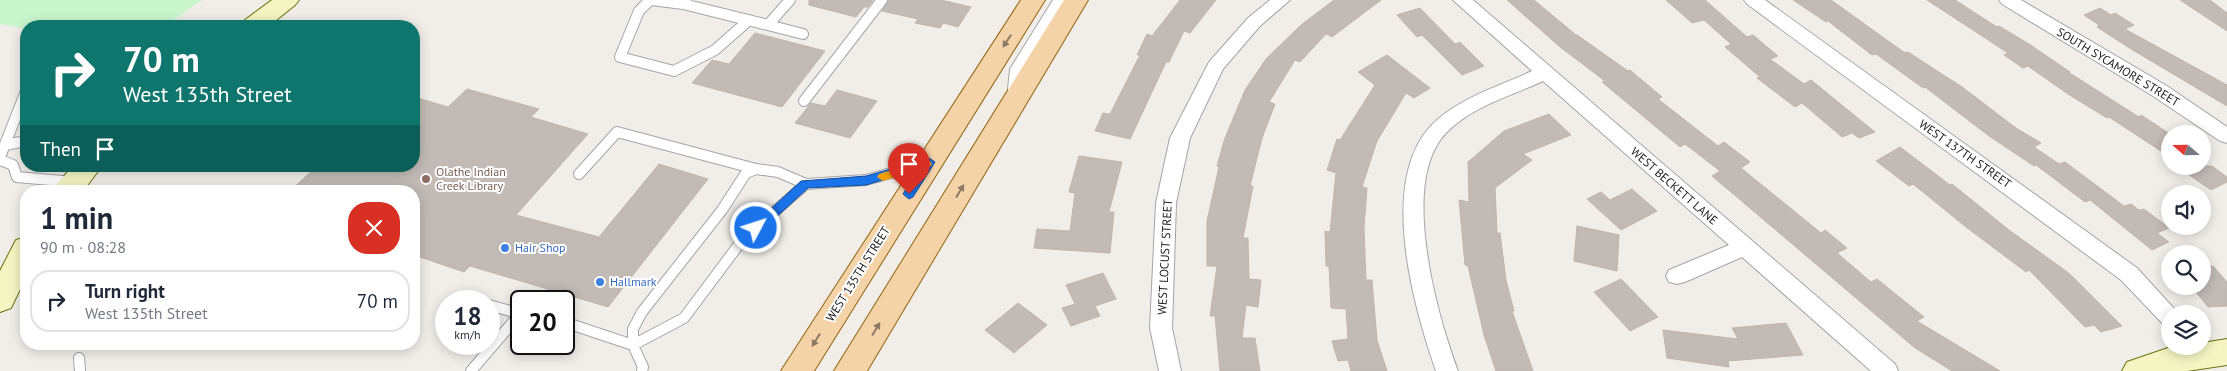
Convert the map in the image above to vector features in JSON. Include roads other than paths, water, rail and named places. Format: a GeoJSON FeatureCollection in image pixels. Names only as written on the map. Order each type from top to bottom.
{"type":"FeatureCollection","features":[{"type":"Feature","properties":{"kind":"main road","name":"WEST 135TH STREET"},"geometry":{"type":"LineString","coordinates":[[797,371],[1034,0]]}},
{"type":"Feature","properties":{"kind":"main road"},"geometry":{"type":"LineString","coordinates":[[850,371],[1076,0]]}},
{"type":"Feature","properties":{"kind":"street"},"geometry":{"type":"LineString","coordinates":[[262,20],[287,0]]}},
{"type":"Feature","properties":{"kind":"street"},"geometry":{"type":"LineString","coordinates":[[1016,99],[1019,69],[1062,0]]}},
{"type":"Feature","properties":{"kind":"street","name":"WEST LOCUST STREET"},"geometry":{"type":"LineString","coordinates":[[1170,371],[1161,328],[1166,203],[1180,138],[1215,66],[1254,22],[1281,0]]}},
{"type":"Feature","properties":{"kind":"street","name":"WEST BECKETT LANE"},"geometry":{"type":"LineString","coordinates":[[1462,0],[1887,371]]}},
{"type":"Feature","properties":{"kind":"street","name":"WEST 137TH STREET"},"geometry":{"type":"LineString","coordinates":[[1753,0],[2063,224],[2129,274],[2161,308]]}},
{"type":"Feature","properties":{"kind":"street","name":"SOUTH SYCAMORE STREET"},"geometry":{"type":"LineString","coordinates":[[2008,0],[2160,91],[2227,136]]}},
{"type":"Feature","properties":{"kind":"street"},"geometry":{"type":"LineString","coordinates":[[1447,371],[1426,302],[1416,238],[1416,183],[1419,161],[1433,136],[1444,124],[1466,108],[1545,72]]}},
{"type":"Feature","properties":{"kind":"street"},"geometry":{"type":"LineString","coordinates":[[1676,276],[1745,247]]}},
{"type":"Feature","properties":{"kind":"street"},"geometry":{"type":"LineString","coordinates":[[0,300],[20,260]]}},
{"type":"Feature","properties":{"kind":"street"},"geometry":{"type":"LineString","coordinates":[[2138,371],[2193,355]]}},
{"type":"Feature","properties":{"kind":"lane"},"geometry":{"type":"LineString","coordinates":[[749,20],[715,50],[674,70],[620,56],[638,11],[651,0],[685,2],[803,34]]}},
{"type":"Feature","properties":{"kind":"lane"},"geometry":{"type":"LineString","coordinates":[[768,25],[790,0]]}},
{"type":"Feature","properties":{"kind":"lane"},"geometry":{"type":"LineString","coordinates":[[804,102],[882,0]]}},
{"type":"Feature","properties":{"kind":"lane"},"geometry":{"type":"LineString","coordinates":[[20,106],[0,159],[13,165],[17,176],[77,180]]}},
{"type":"Feature","properties":{"kind":"lane"},"geometry":{"type":"LineString","coordinates":[[579,174],[617,132],[756,169],[778,172],[806,184],[836,184],[866,180],[929,162]]}},
{"type":"Feature","properties":{"kind":"lane"},"geometry":{"type":"LineString","coordinates":[[5,145],[20,142]]}},
{"type":"Feature","properties":{"kind":"lane"},"geometry":{"type":"LineString","coordinates":[[642,371],[643,367],[633,345],[633,329],[642,312],[722,210],[746,173],[756,169]]}},
{"type":"Feature","properties":{"kind":"lane"},"geometry":{"type":"LineString","coordinates":[[575,326],[633,345],[684,318],[743,240],[806,184]]}},
{"type":"Feature","properties":{"kind":"lane"},"geometry":{"type":"LineString","coordinates":[[471,371],[510,326]]}},
{"type":"Feature","properties":{"kind":"lane"},"geometry":{"type":"LineString","coordinates":[[79,358],[80,371]]}},
{"type":"Feature","properties":{"kind":"place","name":"Olathe Indian Creek Library"},"geometry":{"type":"Point","coordinates":[426,179]}},
{"type":"Feature","properties":{"kind":"place","name":"Hair Shop"},"geometry":{"type":"Point","coordinates":[505,248]}},
{"type":"Feature","properties":{"kind":"place","name":"Hallmark"},"geometry":{"type":"Point","coordinates":[600,282]}}]}
